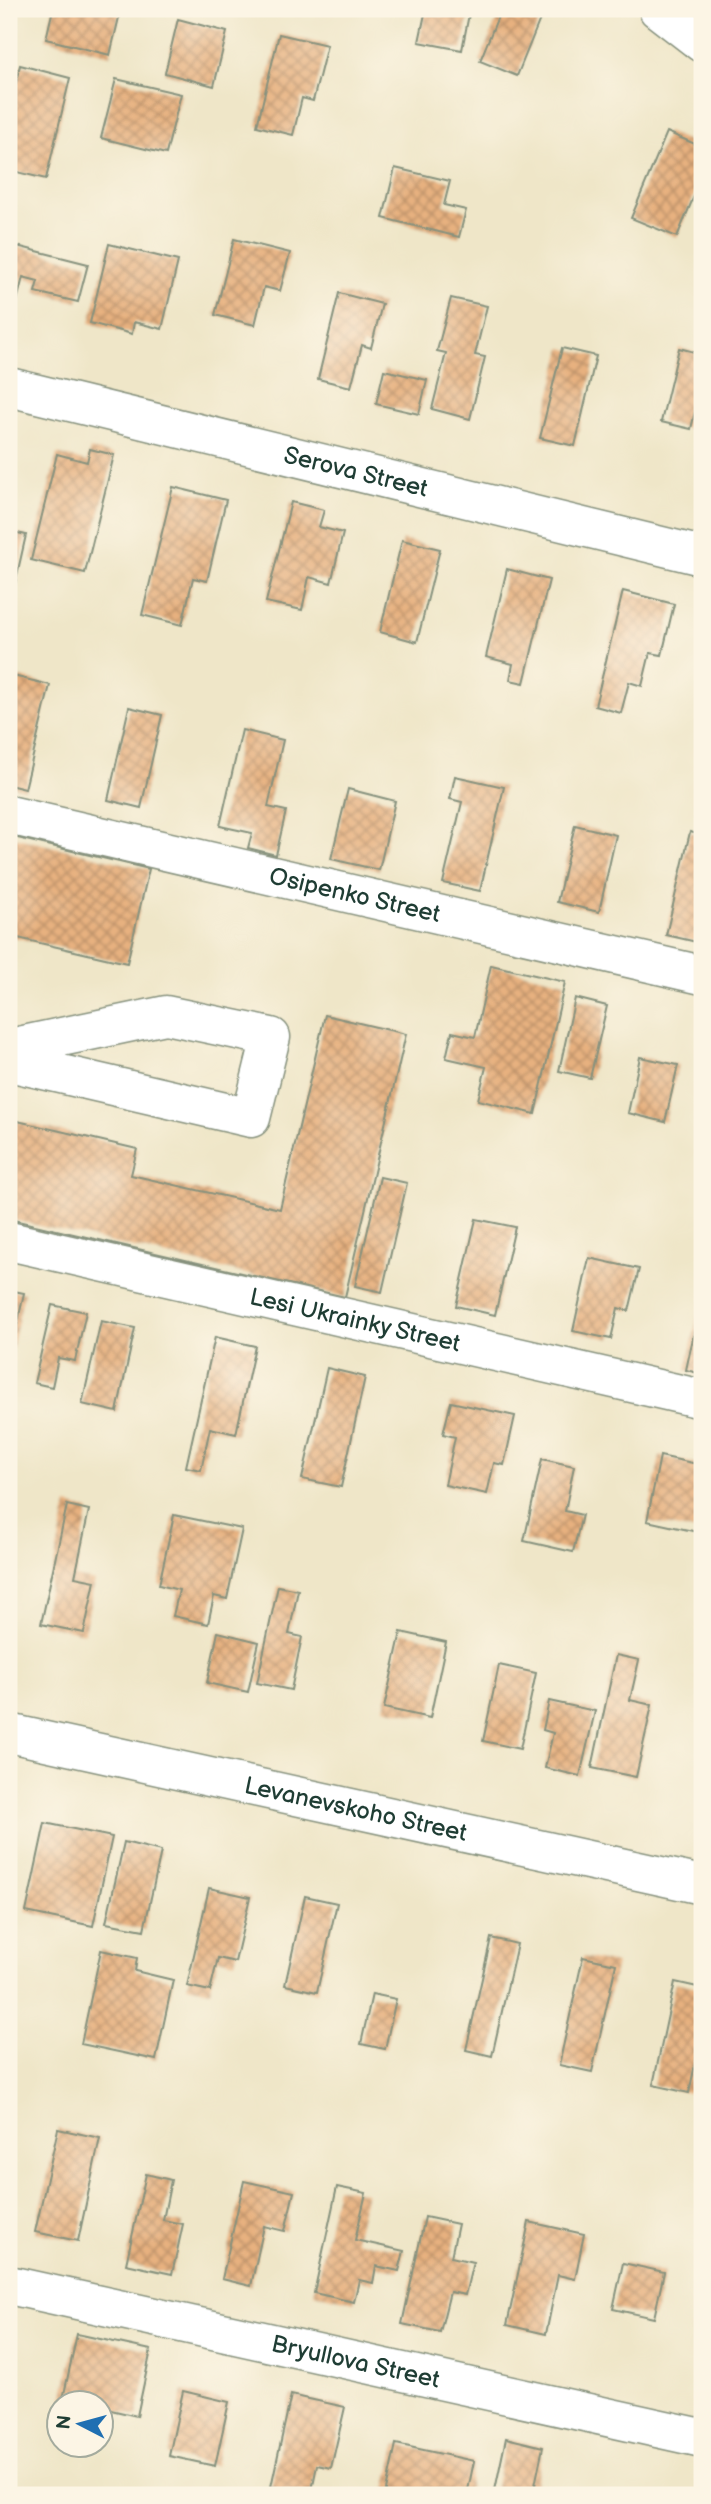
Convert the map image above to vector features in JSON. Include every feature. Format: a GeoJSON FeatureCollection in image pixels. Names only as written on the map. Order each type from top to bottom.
{"type":"FeatureCollection","features":[{"type":"Feature","properties":{"kind":"street"},"geometry":{"type":"LineString","coordinates":[[658,9],[702,43]]}},
{"type":"Feature","properties":{"kind":"street","name":"Serova Street"},"geometry":{"type":"LineString","coordinates":[[9,387],[702,556]]}},
{"type":"Feature","properties":{"kind":"street","name":"Osipenko Street"},"geometry":{"type":"LineString","coordinates":[[9,815],[702,975]]}},
{"type":"Feature","properties":{"kind":"street"},"geometry":{"type":"LineString","coordinates":[[9,1048],[166,1016],[271,1037],[251,1118],[9,1062]]}},
{"type":"Feature","properties":{"kind":"street","name":"Lesi Ukrainky Street"},"geometry":{"type":"LineString","coordinates":[[9,1241],[702,1399]]}},
{"type":"Feature","properties":{"kind":"street","name":"Levanevskoho Street"},"geometry":{"type":"LineString","coordinates":[[9,1732],[702,1885]]}},
{"type":"Feature","properties":{"kind":"street","name":"Bryullova Street"},"geometry":{"type":"LineString","coordinates":[[9,2285],[702,2438]]}},
{"type":"Feature","properties":{"kind":"building"},"geometry":{"type":"Polygon","coordinates":[[[53,9],[121,9],[110,55],[46,39],[53,9]]]}},
{"type":"Feature","properties":{"kind":"building"},"geometry":{"type":"Polygon","coordinates":[[[426,9],[470,9],[462,50],[419,42],[426,9]]]}},
{"type":"Feature","properties":{"kind":"building"},"geometry":{"type":"Polygon","coordinates":[[[501,9],[544,9],[517,76],[480,61],[501,9]]]}},
{"type":"Feature","properties":{"kind":"building"},"geometry":{"type":"Polygon","coordinates":[[[178,19],[227,32],[214,86],[165,73],[178,19]]]}},
{"type":"Feature","properties":{"kind":"building"},"geometry":{"type":"Polygon","coordinates":[[[279,34],[327,45],[313,101],[302,98],[293,135],[257,126],[279,34]]]}},
{"type":"Feature","properties":{"kind":"building"},"geometry":{"type":"Polygon","coordinates":[[[20,65],[70,78],[46,179],[9,170],[9,111],[20,65]]]}},
{"type":"Feature","properties":{"kind":"building"},"geometry":{"type":"Polygon","coordinates":[[[116,79],[181,94],[166,154],[101,138],[116,79]]]}},
{"type":"Feature","properties":{"kind":"building"},"geometry":{"type":"Polygon","coordinates":[[[667,132],[702,147],[702,177],[677,237],[631,218],[667,132]]]}},
{"type":"Feature","properties":{"kind":"building"},"geometry":{"type":"Polygon","coordinates":[[[395,168],[450,181],[444,205],[466,210],[459,237],[383,218],[395,168]]]}},
{"type":"Feature","properties":{"kind":"building"},"geometry":{"type":"Polygon","coordinates":[[[234,239],[290,253],[280,291],[264,287],[255,325],[215,315],[234,239]]]}},
{"type":"Feature","properties":{"kind":"building"},"geometry":{"type":"Polygon","coordinates":[[[9,244],[88,264],[78,302],[35,292],[38,281],[23,277],[15,309],[9,307],[9,244]]]}},
{"type":"Feature","properties":{"kind":"building"},"geometry":{"type":"Polygon","coordinates":[[[109,244],[178,261],[162,329],[134,322],[132,334],[90,323],[109,244]]]}},
{"type":"Feature","properties":{"kind":"building"},"geometry":{"type":"Polygon","coordinates":[[[339,293],[382,304],[371,348],[362,345],[351,387],[318,379],[339,293]]]}},
{"type":"Feature","properties":{"kind":"building"},"geometry":{"type":"Polygon","coordinates":[[[451,298],[487,306],[475,355],[485,357],[470,419],[432,409],[446,353],[437,351],[451,298]]]}},
{"type":"Feature","properties":{"kind":"building"},"geometry":{"type":"Polygon","coordinates":[[[562,348],[596,356],[575,446],[540,438],[562,348]]]}},
{"type":"Feature","properties":{"kind":"building"},"geometry":{"type":"Polygon","coordinates":[[[679,348],[702,354],[702,382],[691,429],[661,422],[679,348]]]}},
{"type":"Feature","properties":{"kind":"building"},"geometry":{"type":"Polygon","coordinates":[[[384,370],[427,380],[419,414],[376,404],[384,370]]]}},
{"type":"Feature","properties":{"kind":"building"},"geometry":{"type":"Polygon","coordinates":[[[90,449],[114,455],[85,573],[31,560],[57,454],[87,462],[90,449]]]}},
{"type":"Feature","properties":{"kind":"building"},"geometry":{"type":"Polygon","coordinates":[[[173,487],[226,500],[207,581],[193,578],[182,625],[142,615],[173,487]]]}},
{"type":"Feature","properties":{"kind":"building"},"geometry":{"type":"Polygon","coordinates":[[[291,502],[324,510],[319,527],[343,533],[331,583],[309,577],[302,610],[266,602],[291,502]]]}},
{"type":"Feature","properties":{"kind":"building"},"geometry":{"type":"Polygon","coordinates":[[[9,531],[26,535],[10,606],[9,606],[9,531]]]}},
{"type":"Feature","properties":{"kind":"building"},"geometry":{"type":"Polygon","coordinates":[[[402,540],[440,549],[417,642],[380,632],[402,540]]]}},
{"type":"Feature","properties":{"kind":"building"},"geometry":{"type":"Polygon","coordinates":[[[507,569],[549,580],[524,683],[510,680],[513,664],[486,657],[507,569]]]}},
{"type":"Feature","properties":{"kind":"building"},"geometry":{"type":"Polygon","coordinates":[[[623,591],[674,604],[662,655],[650,653],[642,686],[629,682],[621,713],[595,706],[623,591]]]}},
{"type":"Feature","properties":{"kind":"building"},"geometry":{"type":"Polygon","coordinates":[[[9,675],[50,685],[25,789],[9,785],[9,675]]]}},
{"type":"Feature","properties":{"kind":"building"},"geometry":{"type":"Polygon","coordinates":[[[129,707],[162,715],[141,808],[108,800],[129,707]]]}},
{"type":"Feature","properties":{"kind":"building"},"geometry":{"type":"Polygon","coordinates":[[[242,730],[283,740],[268,807],[286,811],[276,855],[248,848],[252,833],[220,826],[242,730]]]}},
{"type":"Feature","properties":{"kind":"building"},"geometry":{"type":"Polygon","coordinates":[[[455,776],[504,787],[480,891],[443,883],[462,802],[450,799],[455,776]]]}},
{"type":"Feature","properties":{"kind":"building"},"geometry":{"type":"Polygon","coordinates":[[[348,789],[395,801],[379,870],[331,859],[348,789]]]}},
{"type":"Feature","properties":{"kind":"building"},"geometry":{"type":"Polygon","coordinates":[[[575,825],[616,835],[599,912],[557,902],[575,825]]]}},
{"type":"Feature","properties":{"kind":"building"},"geometry":{"type":"Polygon","coordinates":[[[690,832],[702,835],[701,943],[666,935],[690,832]]]}},
{"type":"Feature","properties":{"kind":"building"},"geometry":{"type":"Polygon","coordinates":[[[9,836],[149,869],[127,963],[9,936],[9,836]]]}},
{"type":"Feature","properties":{"kind":"building"},"geometry":{"type":"Polygon","coordinates":[[[491,965],[565,982],[535,1114],[478,1100],[486,1067],[446,1058],[452,1032],[475,1037],[491,965]]]}},
{"type":"Feature","properties":{"kind":"building"},"geometry":{"type":"Polygon","coordinates":[[[575,998],[607,1006],[590,1078],[559,1071],[575,998]]]}},
{"type":"Feature","properties":{"kind":"building"},"geometry":{"type":"Polygon","coordinates":[[[325,1015],[406,1034],[345,1297],[9,1219],[9,1119],[137,1149],[131,1175],[280,1209],[325,1015]]]}},
{"type":"Feature","properties":{"kind":"building"},"geometry":{"type":"Polygon","coordinates":[[[640,1057],[678,1065],[665,1122],[628,1113],[640,1057]]]}},
{"type":"Feature","properties":{"kind":"building"},"geometry":{"type":"Polygon","coordinates":[[[380,1177],[407,1183],[382,1292],[355,1286],[380,1177]]]}},
{"type":"Feature","properties":{"kind":"building"},"geometry":{"type":"Polygon","coordinates":[[[476,1219],[515,1227],[495,1315],[456,1306],[476,1219]]]}},
{"type":"Feature","properties":{"kind":"building"},"geometry":{"type":"Polygon","coordinates":[[[589,1258],[639,1269],[629,1311],[618,1308],[611,1339],[573,1331],[589,1258]]]}},
{"type":"Feature","properties":{"kind":"building"},"geometry":{"type":"Polygon","coordinates":[[[9,1290],[24,1293],[12,1349],[9,1348],[9,1290]]]}},
{"type":"Feature","properties":{"kind":"building"},"geometry":{"type":"Polygon","coordinates":[[[702,1302],[702,1374],[686,1370],[702,1302]]]}},
{"type":"Feature","properties":{"kind":"building"},"geometry":{"type":"Polygon","coordinates":[[[52,1305],[86,1312],[75,1361],[58,1358],[52,1387],[34,1383],[52,1305]]]}},
{"type":"Feature","properties":{"kind":"building"},"geometry":{"type":"Polygon","coordinates":[[[101,1321],[135,1328],[117,1412],[82,1404],[101,1321]]]}},
{"type":"Feature","properties":{"kind":"building"},"geometry":{"type":"Polygon","coordinates":[[[215,1337],[255,1346],[236,1434],[210,1428],[201,1470],[186,1467],[215,1337]]]}},
{"type":"Feature","properties":{"kind":"building"},"geometry":{"type":"Polygon","coordinates":[[[327,1368],[365,1377],[341,1487],[302,1479],[327,1368]]]}},
{"type":"Feature","properties":{"kind":"building"},"geometry":{"type":"Polygon","coordinates":[[[451,1402],[515,1416],[504,1465],[494,1463],[487,1494],[445,1485],[455,1437],[443,1434],[451,1402]]]}},
{"type":"Feature","properties":{"kind":"building"},"geometry":{"type":"Polygon","coordinates":[[[660,1456],[702,1465],[702,1533],[647,1521],[660,1456]]]}},
{"type":"Feature","properties":{"kind":"building"},"geometry":{"type":"Polygon","coordinates":[[[542,1459],[574,1466],[565,1511],[582,1515],[573,1552],[524,1541],[542,1459]]]}},
{"type":"Feature","properties":{"kind":"building"},"geometry":{"type":"Polygon","coordinates":[[[67,1505],[89,1510],[75,1577],[95,1581],[84,1633],[41,1624],[67,1505]]]}},
{"type":"Feature","properties":{"kind":"building"},"geometry":{"type":"Polygon","coordinates":[[[174,1515],[242,1529],[227,1599],[214,1596],[208,1624],[173,1616],[179,1590],[159,1585],[174,1515]]]}},
{"type":"Feature","properties":{"kind":"building"},"geometry":{"type":"Polygon","coordinates":[[[278,1586],[298,1590],[289,1634],[302,1637],[291,1690],[257,1683],[278,1586]]]}},
{"type":"Feature","properties":{"kind":"building"},"geometry":{"type":"Polygon","coordinates":[[[218,1632],[259,1642],[248,1692],[207,1683],[218,1632]]]}},
{"type":"Feature","properties":{"kind":"building"},"geometry":{"type":"Polygon","coordinates":[[[401,1632],[446,1642],[430,1718],[384,1708],[401,1632]]]}},
{"type":"Feature","properties":{"kind":"building"},"geometry":{"type":"Polygon","coordinates":[[[616,1655],[639,1660],[630,1700],[652,1705],[636,1777],[592,1768],[616,1655]]]}},
{"type":"Feature","properties":{"kind":"building"},"geometry":{"type":"Polygon","coordinates":[[[499,1665],[536,1673],[520,1749],[483,1741],[499,1665]]]}},
{"type":"Feature","properties":{"kind":"building"},"geometry":{"type":"Polygon","coordinates":[[[549,1701],[595,1711],[580,1776],[545,1768],[553,1733],[543,1730],[549,1701]]]}},
{"type":"Feature","properties":{"kind":"building"},"geometry":{"type":"Polygon","coordinates":[[[45,1823],[112,1837],[93,1926],[26,1912],[45,1823]]]}},
{"type":"Feature","properties":{"kind":"building"},"geometry":{"type":"Polygon","coordinates":[[[124,1842],[161,1851],[144,1930],[106,1923],[124,1842]]]}},
{"type":"Feature","properties":{"kind":"building"},"geometry":{"type":"Polygon","coordinates":[[[209,1888],[250,1897],[235,1962],[218,1958],[210,1991],[187,1986],[209,1888]]]}},
{"type":"Feature","properties":{"kind":"building"},"geometry":{"type":"Polygon","coordinates":[[[305,1896],[337,1903],[317,1992],[285,1985],[305,1896]]]}},
{"type":"Feature","properties":{"kind":"building"},"geometry":{"type":"Polygon","coordinates":[[[491,1938],[517,1944],[492,2056],[466,2050],[491,1938]]]}},
{"type":"Feature","properties":{"kind":"building"},"geometry":{"type":"Polygon","coordinates":[[[101,1950],[137,1958],[135,1971],[173,1980],[156,2060],[81,2044],[101,1950]]]}},
{"type":"Feature","properties":{"kind":"building"},"geometry":{"type":"Polygon","coordinates":[[[583,1957],[616,1964],[592,2072],[559,2065],[583,1957]]]}},
{"type":"Feature","properties":{"kind":"building"},"geometry":{"type":"Polygon","coordinates":[[[675,1982],[702,1988],[702,2031],[689,2093],[653,2085],[675,1982]]]}},
{"type":"Feature","properties":{"kind":"building"},"geometry":{"type":"Polygon","coordinates":[[[372,1994],[396,1999],[385,2049],[361,2044],[372,1994]]]}},
{"type":"Feature","properties":{"kind":"building"},"geometry":{"type":"Polygon","coordinates":[[[58,2129],[100,2138],[78,2241],[35,2232],[58,2129]]]}},
{"type":"Feature","properties":{"kind":"building"},"geometry":{"type":"Polygon","coordinates":[[[146,2174],[171,2180],[163,2220],[183,2224],[172,2274],[126,2264],[146,2174]]]}},
{"type":"Feature","properties":{"kind":"building"},"geometry":{"type":"Polygon","coordinates":[[[244,2181],[294,2192],[285,2231],[264,2226],[251,2286],[222,2279],[244,2181]]]}},
{"type":"Feature","properties":{"kind":"building"},"geometry":{"type":"Polygon","coordinates":[[[337,2187],[366,2193],[355,2240],[404,2251],[399,2271],[376,2266],[373,2283],[359,2280],[354,2302],[314,2293],[337,2187]]]}},
{"type":"Feature","properties":{"kind":"building"},"geometry":{"type":"Polygon","coordinates":[[[425,2217],[458,2224],[451,2257],[473,2262],[465,2295],[450,2292],[440,2332],[402,2324],[425,2217]]]}},
{"type":"Feature","properties":{"kind":"building"},"geometry":{"type":"Polygon","coordinates":[[[529,2222],[584,2234],[575,2279],[558,2275],[546,2334],[507,2325],[529,2222]]]}},
{"type":"Feature","properties":{"kind":"building"},"geometry":{"type":"Polygon","coordinates":[[[623,2263],[664,2272],[654,2318],[613,2309],[623,2263]]]}},
{"type":"Feature","properties":{"kind":"building"},"geometry":{"type":"Polygon","coordinates":[[[77,2334],[151,2350],[137,2416],[116,2411],[116,2388],[65,2388],[77,2334]]]}},
{"type":"Feature","properties":{"kind":"building"},"geometry":{"type":"Polygon","coordinates":[[[183,2391],[229,2402],[215,2466],[169,2456],[183,2391]]]}},
{"type":"Feature","properties":{"kind":"building"},"geometry":{"type":"Polygon","coordinates":[[[291,2395],[345,2407],[331,2468],[317,2465],[311,2495],[271,2487],[291,2395]]]}},
{"type":"Feature","properties":{"kind":"building"},"geometry":{"type":"Polygon","coordinates":[[[506,2438],[543,2447],[533,2495],[494,2495],[506,2438]]]}},
{"type":"Feature","properties":{"kind":"building"},"geometry":{"type":"Polygon","coordinates":[[[396,2444],[474,2461],[467,2495],[385,2495],[396,2444]]]}}]}
